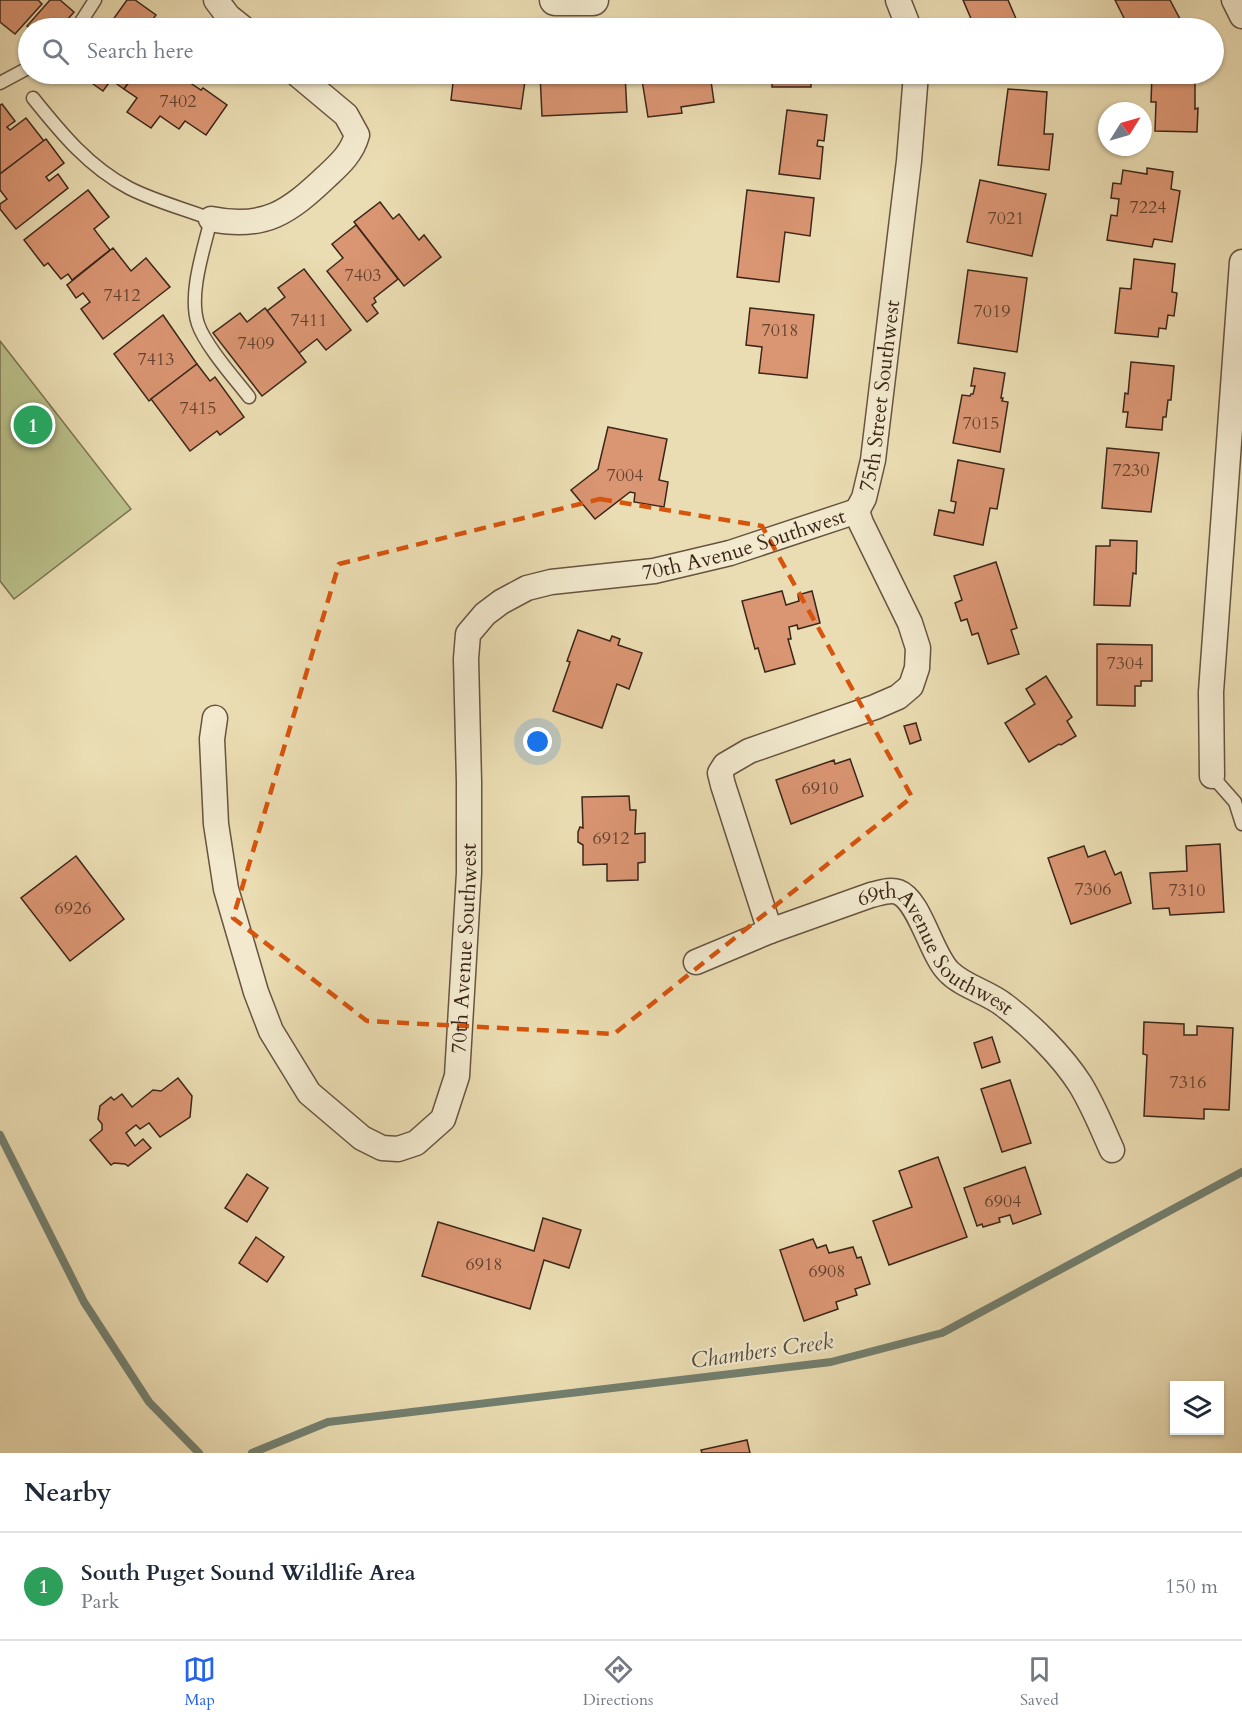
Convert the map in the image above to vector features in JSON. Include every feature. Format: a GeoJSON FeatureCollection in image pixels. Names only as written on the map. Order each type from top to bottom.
{"type":"FeatureCollection","features":[{"type":"Feature","properties":{"kind":"street"},"geometry":{"type":"LineString","coordinates":[[216,0],[230,18]]}},
{"type":"Feature","properties":{"kind":"street"},"geometry":{"type":"LineString","coordinates":[[555,0],[593,0]]}},
{"type":"Feature","properties":{"kind":"street"},"geometry":{"type":"LineString","coordinates":[[898,0],[905,18]]}},
{"type":"Feature","properties":{"kind":"street"},"geometry":{"type":"LineString","coordinates":[[1234,0],[1242,16]]}},
{"type":"Feature","properties":{"kind":"street"},"geometry":{"type":"LineString","coordinates":[[211,219],[245,223],[265,220],[300,202],[345,160],[357,135],[346,115],[309,84]]}},
{"type":"Feature","properties":{"kind":"street","name":"75th Street Southwest"},"geometry":{"type":"LineString","coordinates":[[770,931],[720,773],[725,765],[758,747],[875,707],[897,697],[911,686],[917,668],[918,648],[910,623],[857,511],[864,498],[873,460],[909,161],[915,84]]}},
{"type":"Feature","properties":{"kind":"street"},"geometry":{"type":"LineString","coordinates":[[1212,776],[1211,692],[1242,262]]}},
{"type":"Feature","properties":{"kind":"street","name":"70th Avenue Southwest"},"geometry":{"type":"LineString","coordinates":[[214,718],[212,739],[216,824],[226,889],[256,992],[271,1031],[309,1093],[362,1138],[382,1148],[398,1149],[416,1143],[443,1119],[457,1076],[469,873],[466,658],[468,634],[485,614],[527,588],[551,582],[654,571],[730,553],[857,511]]}},
{"type":"Feature","properties":{"kind":"street","name":"69th Avenue Southwest"},"geometry":{"type":"LineString","coordinates":[[696,962],[770,931],[887,891],[897,891],[907,897],[939,960],[950,974],[1003,1004],[1035,1032],[1065,1064],[1088,1099],[1112,1150]]}},
{"type":"Feature","properties":{"kind":"lane"},"geometry":{"type":"LineString","coordinates":[[83,18],[95,0]]}},
{"type":"Feature","properties":{"kind":"lane"},"geometry":{"type":"LineString","coordinates":[[0,83],[18,73]]}},
{"type":"Feature","properties":{"kind":"lane"},"geometry":{"type":"LineString","coordinates":[[33,98],[79,152],[129,188],[211,219],[197,278],[198,325],[249,397]]}},
{"type":"Feature","properties":{"kind":"lane"},"geometry":{"type":"LineString","coordinates":[[1212,776],[1235,802],[1242,824]]}},
{"type":"Feature","properties":{"kind":"highlighted area"},"geometry":{"type":"Polygon","coordinates":[[[600,499],[762,526],[912,797],[614,1034],[367,1021],[233,918],[339,564],[600,499]]]}},
{"type":"Feature","properties":{"kind":"green space"},"geometry":{"type":"Polygon","coordinates":[[[0,341],[131,509],[14,599],[0,581],[0,341]]]}},
{"type":"Feature","properties":{"kind":"building"},"geometry":{"type":"Polygon","coordinates":[[[0,0],[38,0],[42,4],[29,18],[18,18],[18,31],[15,34],[0,22],[0,0]]]}},
{"type":"Feature","properties":{"kind":"building"},"geometry":{"type":"Polygon","coordinates":[[[50,0],[60,0],[74,12],[69,18],[34,18],[50,0]]]}},
{"type":"Feature","properties":{"kind":"building"},"geometry":{"type":"Polygon","coordinates":[[[127,0],[135,0],[156,15],[154,18],[114,18],[127,0]]]}},
{"type":"Feature","properties":{"kind":"building"},"geometry":{"type":"Polygon","coordinates":[[[963,0],[1008,0],[1016,18],[971,18],[963,0]]]}},
{"type":"Feature","properties":{"kind":"building"},"geometry":{"type":"Polygon","coordinates":[[[1115,0],[1170,0],[1179,18],[1124,18],[1115,0]]]}},
{"type":"Feature","properties":{"kind":"building"},"geometry":{"type":"Polygon","coordinates":[[[93,84],[108,84],[103,91],[93,84]]]}},
{"type":"Feature","properties":{"kind":"building"},"geometry":{"type":"Polygon","coordinates":[[[117,84],[128,84],[124,89],[117,84]]]}},
{"type":"Feature","properties":{"kind":"building"},"geometry":{"type":"Polygon","coordinates":[[[128,84],[192,84],[201,90],[203,88],[227,105],[206,135],[185,121],[179,129],[160,116],[151,128],[127,112],[137,98],[124,89],[128,84]]]}},
{"type":"Feature","properties":{"kind":"building"},"geometry":{"type":"Polygon","coordinates":[[[453,84],[525,84],[521,109],[451,100],[453,84]]]}},
{"type":"Feature","properties":{"kind":"building"},"geometry":{"type":"Polygon","coordinates":[[[540,84],[626,84],[627,112],[542,116],[540,84]]]}},
{"type":"Feature","properties":{"kind":"building"},"geometry":{"type":"Polygon","coordinates":[[[643,84],[711,84],[714,102],[681,107],[682,113],[648,117],[643,84]]]}},
{"type":"Feature","properties":{"kind":"building"},"geometry":{"type":"Polygon","coordinates":[[[772,84],[811,84],[811,87],[772,87],[772,84]]]}},
{"type":"Feature","properties":{"kind":"building"},"geometry":{"type":"Polygon","coordinates":[[[1152,84],[1195,84],[1195,109],[1198,108],[1197,132],[1155,131],[1156,102],[1152,102],[1152,84]]]}},
{"type":"Feature","properties":{"kind":"building"},"geometry":{"type":"Polygon","coordinates":[[[1008,89],[1047,92],[1044,134],[1053,134],[1049,170],[998,165],[1008,89]]]}},
{"type":"Feature","properties":{"kind":"building"},"geometry":{"type":"Polygon","coordinates":[[[2,104],[15,121],[7,127],[10,130],[26,118],[44,141],[0,174],[0,105],[2,104]]]}},
{"type":"Feature","properties":{"kind":"building"},"geometry":{"type":"Polygon","coordinates":[[[787,110],[827,115],[824,141],[818,140],[817,146],[823,147],[820,179],[779,174],[787,110]]]}},
{"type":"Feature","properties":{"kind":"building"},"geometry":{"type":"Polygon","coordinates":[[[46,139],[64,163],[46,177],[49,181],[58,174],[68,188],[16,229],[0,209],[0,204],[7,199],[0,190],[0,174],[46,139]]]}},
{"type":"Feature","properties":{"kind":"building"},"geometry":{"type":"Polygon","coordinates":[[[1147,168],[1173,172],[1171,189],[1180,191],[1172,242],[1154,239],[1152,247],[1107,240],[1111,215],[1117,216],[1119,199],[1111,198],[1113,183],[1121,184],[1123,170],[1147,174],[1147,168]]]}},
{"type":"Feature","properties":{"kind":"building"},"geometry":{"type":"Polygon","coordinates":[[[980,180],[1046,194],[1032,256],[967,242],[980,180]]]}},
{"type":"Feature","properties":{"kind":"building"},"geometry":{"type":"Polygon","coordinates":[[[88,190],[109,217],[94,229],[110,250],[72,280],[68,274],[61,279],[48,263],[44,266],[24,240],[88,190]]]}},
{"type":"Feature","properties":{"kind":"building"},"geometry":{"type":"Polygon","coordinates":[[[747,190],[814,198],[810,236],[785,232],[779,282],[737,277],[747,190]]]}},
{"type":"Feature","properties":{"kind":"building"},"geometry":{"type":"Polygon","coordinates":[[[380,202],[393,219],[399,214],[419,240],[424,235],[441,257],[404,286],[354,222],[380,202]]]}},
{"type":"Feature","properties":{"kind":"building"},"geometry":{"type":"Polygon","coordinates":[[[356,225],[398,279],[374,298],[376,302],[372,305],[378,313],[367,322],[327,271],[343,258],[332,244],[356,225]]]}},
{"type":"Feature","properties":{"kind":"building"},"geometry":{"type":"Polygon","coordinates":[[[113,248],[131,271],[146,258],[170,287],[103,339],[81,309],[90,302],[83,293],[76,298],[67,285],[113,248]]]}},
{"type":"Feature","properties":{"kind":"building"},"geometry":{"type":"Polygon","coordinates":[[[1134,259],[1175,264],[1172,292],[1177,293],[1174,316],[1168,315],[1166,329],[1159,328],[1158,337],[1115,333],[1120,288],[1131,289],[1134,259]]]}},
{"type":"Feature","properties":{"kind":"building"},"geometry":{"type":"Polygon","coordinates":[[[304,269],[351,330],[326,350],[317,339],[299,353],[267,311],[285,297],[278,288],[304,269]]]}},
{"type":"Feature","properties":{"kind":"building"},"geometry":{"type":"Polygon","coordinates":[[[968,270],[1027,278],[1017,352],[958,343],[968,270]]]}},
{"type":"Feature","properties":{"kind":"building"},"geometry":{"type":"Polygon","coordinates":[[[265,308],[306,362],[262,396],[213,333],[240,313],[247,322],[265,308]]]}},
{"type":"Feature","properties":{"kind":"building"},"geometry":{"type":"Polygon","coordinates":[[[750,308],[814,315],[807,378],[759,373],[762,347],[746,345],[750,308]]]}},
{"type":"Feature","properties":{"kind":"building"},"geometry":{"type":"Polygon","coordinates":[[[163,315],[197,364],[149,401],[114,354],[163,315]]]}},
{"type":"Feature","properties":{"kind":"building"},"geometry":{"type":"Polygon","coordinates":[[[1131,362],[1174,366],[1171,400],[1168,400],[1162,430],[1126,427],[1128,412],[1123,412],[1125,393],[1128,394],[1131,362]]]}},
{"type":"Feature","properties":{"kind":"building"},"geometry":{"type":"Polygon","coordinates":[[[197,364],[210,381],[215,377],[244,417],[220,435],[217,431],[190,451],[151,399],[197,364]]]}},
{"type":"Feature","properties":{"kind":"building"},"geometry":{"type":"Polygon","coordinates":[[[974,368],[1005,373],[1001,398],[1003,398],[1002,401],[1008,402],[1000,452],[953,443],[962,395],[973,394],[975,386],[971,386],[974,368]]]}},
{"type":"Feature","properties":{"kind":"building"},"geometry":{"type":"Polygon","coordinates":[[[608,427],[667,439],[659,480],[668,482],[664,507],[634,502],[635,493],[630,492],[595,519],[571,490],[598,469],[608,427]]]}},
{"type":"Feature","properties":{"kind":"building"},"geometry":{"type":"Polygon","coordinates":[[[1107,448],[1159,453],[1151,512],[1102,508],[1107,448]]]}},
{"type":"Feature","properties":{"kind":"building"},"geometry":{"type":"Polygon","coordinates":[[[958,460],[1004,469],[997,509],[990,508],[983,545],[934,535],[939,510],[954,513],[956,502],[951,501],[958,460]]]}},
{"type":"Feature","properties":{"kind":"building"},"geometry":{"type":"Polygon","coordinates":[[[1110,540],[1137,541],[1136,574],[1133,573],[1130,606],[1094,605],[1096,546],[1110,546],[1110,540]]]}},
{"type":"Feature","properties":{"kind":"building"},"geometry":{"type":"Polygon","coordinates":[[[996,562],[1017,628],[1011,630],[1019,654],[988,664],[978,633],[972,635],[967,619],[961,621],[955,603],[962,600],[954,576],[996,562]]]}},
{"type":"Feature","properties":{"kind":"building"},"geometry":{"type":"Polygon","coordinates":[[[782,591],[786,605],[799,601],[798,595],[812,591],[820,623],[798,629],[797,625],[789,627],[791,639],[788,639],[795,664],[765,672],[758,648],[755,649],[742,601],[782,591]]]}},
{"type":"Feature","properties":{"kind":"building"},"geometry":{"type":"Polygon","coordinates":[[[578,630],[610,641],[612,636],[620,639],[618,645],[642,653],[629,689],[617,684],[602,728],[553,711],[578,630]]]}},
{"type":"Feature","properties":{"kind":"building"},"geometry":{"type":"Polygon","coordinates":[[[1097,644],[1152,645],[1152,681],[1141,681],[1141,686],[1135,686],[1135,706],[1097,705],[1097,644]]]}},
{"type":"Feature","properties":{"kind":"building"},"geometry":{"type":"Polygon","coordinates":[[[1046,676],[1072,717],[1067,721],[1076,736],[1029,762],[1005,723],[1035,704],[1026,689],[1046,676]]]}},
{"type":"Feature","properties":{"kind":"building"},"geometry":{"type":"Polygon","coordinates":[[[916,723],[921,740],[910,744],[904,726],[916,723]]]}},
{"type":"Feature","properties":{"kind":"building"},"geometry":{"type":"Polygon","coordinates":[[[850,759],[863,796],[791,824],[776,780],[834,760],[835,764],[850,759]]]}},
{"type":"Feature","properties":{"kind":"building"},"geometry":{"type":"Polygon","coordinates":[[[629,796],[630,810],[636,810],[635,834],[645,833],[645,862],[638,863],[638,880],[607,881],[607,864],[583,865],[583,845],[578,842],[578,832],[580,827],[583,828],[582,797],[629,796]]]}},
{"type":"Feature","properties":{"kind":"building"},"geometry":{"type":"Polygon","coordinates":[[[1220,844],[1224,912],[1170,915],[1169,908],[1153,909],[1150,873],[1187,871],[1186,846],[1220,844]]]}},
{"type":"Feature","properties":{"kind":"building"},"geometry":{"type":"Polygon","coordinates":[[[1084,846],[1088,857],[1105,851],[1115,875],[1121,872],[1131,903],[1071,924],[1048,858],[1084,846]]]}},
{"type":"Feature","properties":{"kind":"building"},"geometry":{"type":"Polygon","coordinates":[[[76,856],[124,919],[70,961],[21,898],[76,856]]]}},
{"type":"Feature","properties":{"kind":"building"},"geometry":{"type":"Polygon","coordinates":[[[1144,1022],[1184,1024],[1184,1035],[1197,1035],[1197,1026],[1233,1028],[1229,1110],[1204,1109],[1204,1119],[1144,1116],[1147,1055],[1143,1054],[1144,1022]]]}},
{"type":"Feature","properties":{"kind":"building"},"geometry":{"type":"Polygon","coordinates":[[[992,1037],[1000,1062],[982,1068],[974,1043],[992,1037]]]}},
{"type":"Feature","properties":{"kind":"building"},"geometry":{"type":"Polygon","coordinates":[[[178,1078],[192,1096],[190,1117],[160,1137],[149,1123],[140,1129],[136,1125],[126,1133],[135,1146],[143,1139],[151,1148],[128,1166],[114,1163],[111,1165],[90,1140],[102,1130],[102,1124],[98,1119],[100,1106],[111,1097],[114,1100],[122,1094],[132,1107],[153,1090],[161,1091],[178,1078]]]}},
{"type":"Feature","properties":{"kind":"building"},"geometry":{"type":"Polygon","coordinates":[[[1010,1080],[1031,1143],[1002,1152],[981,1089],[1010,1080]]]}},
{"type":"Feature","properties":{"kind":"building"},"geometry":{"type":"Polygon","coordinates":[[[938,1157],[967,1237],[889,1265],[873,1221],[912,1207],[899,1171],[938,1157]]]}},
{"type":"Feature","properties":{"kind":"building"},"geometry":{"type":"Polygon","coordinates":[[[1025,1167],[1041,1214],[1013,1224],[1010,1215],[999,1218],[1000,1222],[983,1227],[982,1224],[977,1226],[964,1188],[1025,1167]]]}},
{"type":"Feature","properties":{"kind":"building"},"geometry":{"type":"Polygon","coordinates":[[[247,1174],[268,1188],[247,1222],[225,1208],[247,1174]]]}},
{"type":"Feature","properties":{"kind":"building"},"geometry":{"type":"Polygon","coordinates":[[[543,1218],[581,1230],[569,1268],[544,1260],[530,1309],[422,1276],[438,1222],[534,1251],[543,1218]]]}},
{"type":"Feature","properties":{"kind":"building"},"geometry":{"type":"Polygon","coordinates":[[[256,1237],[284,1257],[267,1282],[239,1263],[256,1237]]]}},
{"type":"Feature","properties":{"kind":"building"},"geometry":{"type":"Polygon","coordinates":[[[813,1239],[817,1248],[826,1245],[829,1253],[853,1247],[857,1258],[861,1257],[870,1284],[855,1289],[857,1295],[836,1302],[838,1309],[804,1321],[780,1250],[813,1239]]]}},
{"type":"Feature","properties":{"kind":"building"},"geometry":{"type":"Polygon","coordinates":[[[747,1440],[750,1453],[702,1453],[701,1450],[747,1440]]]}},
{"type":"Feature","properties":{"kind":"waterway"},"geometry":{"type":"LineString","coordinates":[[0,1135],[84,1302],[149,1402],[199,1453]]}},
{"type":"Feature","properties":{"kind":"waterway","name":"Chambers Creek"},"geometry":{"type":"LineString","coordinates":[[252,1453],[328,1422],[831,1362],[942,1333],[1242,1172]]}},
{"type":"Feature","properties":{"kind":"place","name":"South Puget Sound Wildlife Area"},"geometry":{"type":"Point","coordinates":[33,425]}}]}
